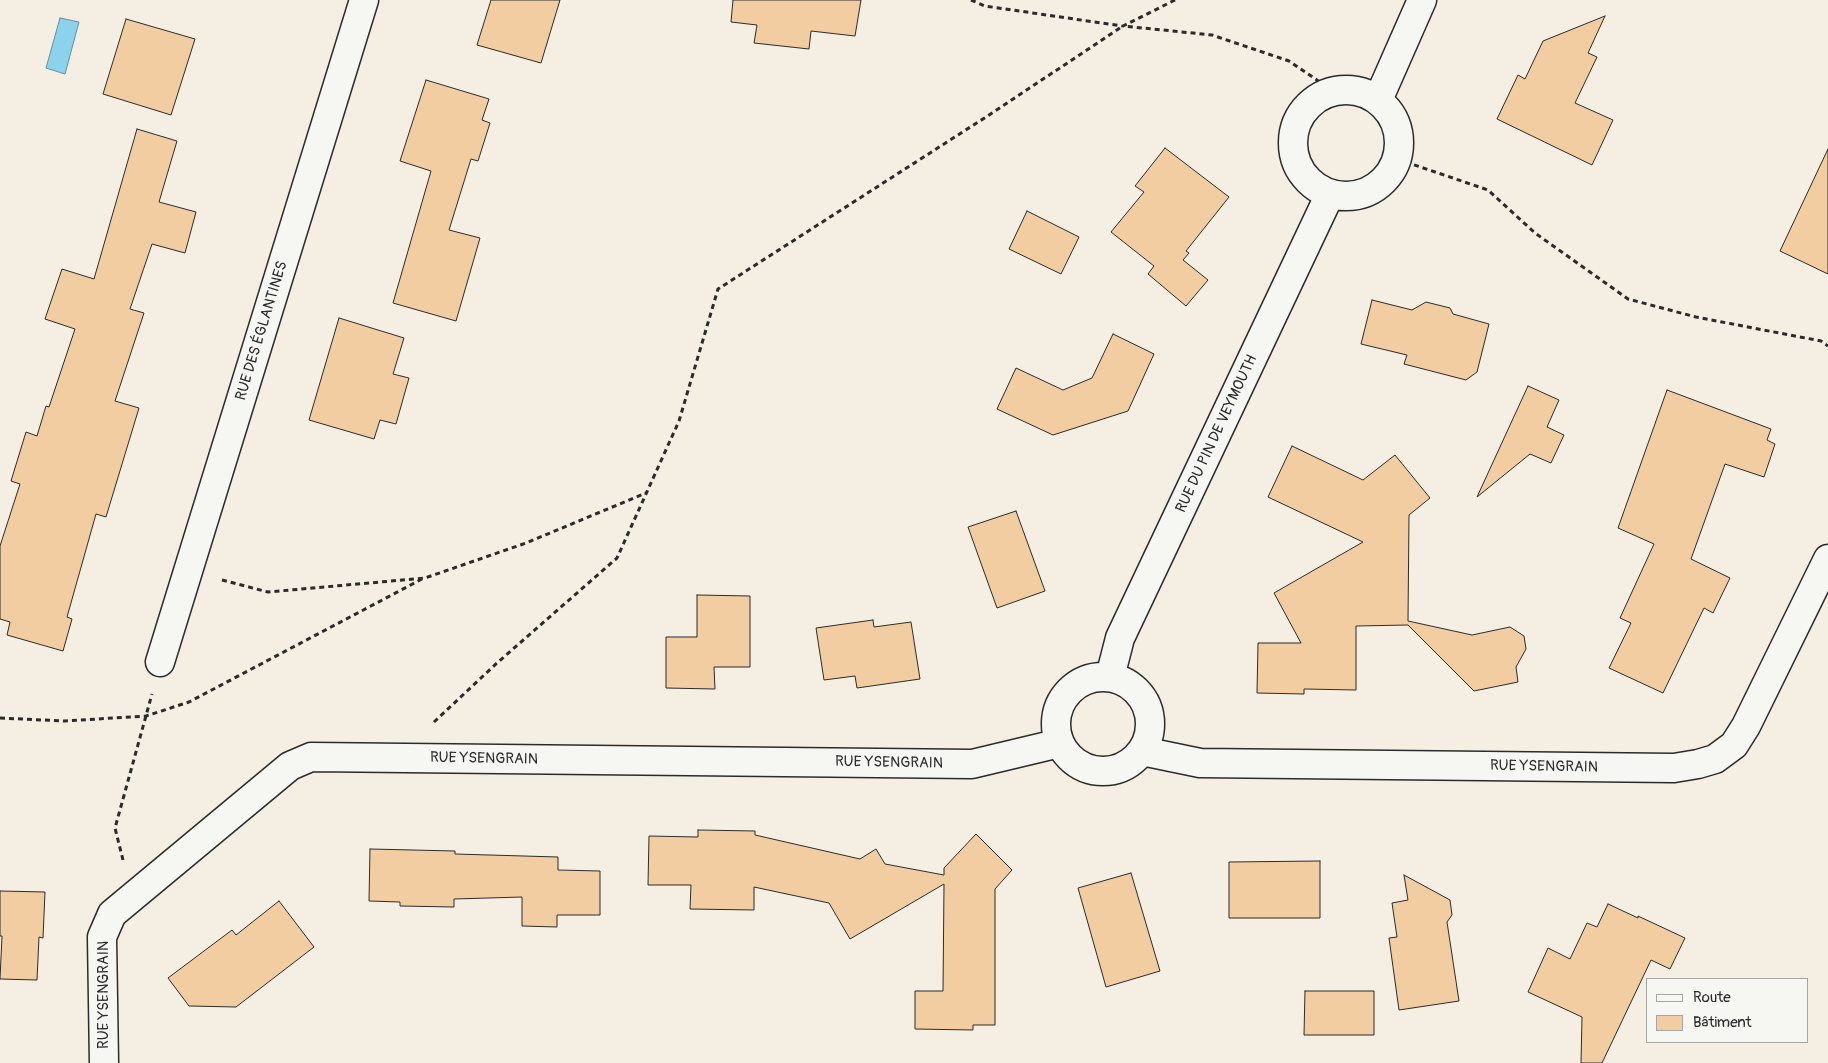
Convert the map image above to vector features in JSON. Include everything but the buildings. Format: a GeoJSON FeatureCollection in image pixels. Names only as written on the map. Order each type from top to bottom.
{"type":"FeatureCollection","features":[{"type":"Feature","properties":{"kind":"street","name":"RUE DES ÉGLANTINES"},"geometry":{"type":"LineString","coordinates":[[160,662],[364,0]]}},
{"type":"Feature","properties":{"kind":"street"},"geometry":{"type":"LineString","coordinates":[[1378,100],[1422,0]]}},
{"type":"Feature","properties":{"kind":"street"},"geometry":{"type":"LineString","coordinates":[[1333,91],[1356,91],[1378,100],[1389,112],[1396,126],[1399,142],[1397,159],[1387,177],[1370,190],[1351,196],[1330,194],[1310,182],[1297,164],[1292,141],[1298,119],[1313,101],[1333,91]]}},
{"type":"Feature","properties":{"kind":"street","name":"RUE DU PIN DE VEYMOUTH"},"geometry":{"type":"LineString","coordinates":[[1110,677],[1120,638],[1330,194]]}},
{"type":"Feature","properties":{"kind":"street","name":"RUE YSENGRAIN"},"geometry":{"type":"LineString","coordinates":[[1142,751],[1200,763],[1674,768],[1698,764],[1714,759],[1734,745],[1746,726],[1828,559]]}},
{"type":"Feature","properties":{"kind":"street"},"geometry":{"type":"LineString","coordinates":[[1110,677],[1125,682],[1138,691],[1146,705],[1151,720],[1149,736],[1142,751],[1133,761],[1120,768],[1106,771],[1092,770],[1079,765],[1068,756],[1060,743],[1056,729],[1057,715],[1061,702],[1070,690],[1082,682],[1095,678],[1110,677]]}},
{"type":"Feature","properties":{"kind":"street","name":"RUE YSENGRAIN"},"geometry":{"type":"LineString","coordinates":[[104,1063],[102,938],[112,914],[290,766],[311,757],[972,764],[1060,743]]}},
{"type":"Feature","properties":{"kind":"path"},"geometry":{"type":"LineString","coordinates":[[971,0],[985,6],[1123,26],[1212,36],[1289,61],[1333,91]]}},
{"type":"Feature","properties":{"kind":"path"},"geometry":{"type":"LineString","coordinates":[[434,722],[497,663],[617,558],[679,421],[718,289],[986,117],[1123,26],[1175,0]]}},
{"type":"Feature","properties":{"kind":"path"},"geometry":{"type":"LineString","coordinates":[[1397,159],[1488,190],[1535,233],[1628,299],[1696,317],[1821,341],[1828,346]]}},
{"type":"Feature","properties":{"kind":"path"},"geometry":{"type":"LineString","coordinates":[[0,718],[65,721],[146,716],[189,702],[425,578],[526,543],[646,493]]}},
{"type":"Feature","properties":{"kind":"path"},"geometry":{"type":"LineString","coordinates":[[188,571],[268,592],[425,578]]}},
{"type":"Feature","properties":{"kind":"path"},"geometry":{"type":"LineString","coordinates":[[124,868],[115,828],[160,662]]}},
{"type":"Feature","properties":{"kind":"water"},"geometry":{"type":"Polygon","coordinates":[[[60,18],[79,22],[65,74],[46,68],[60,18]]]}}]}
